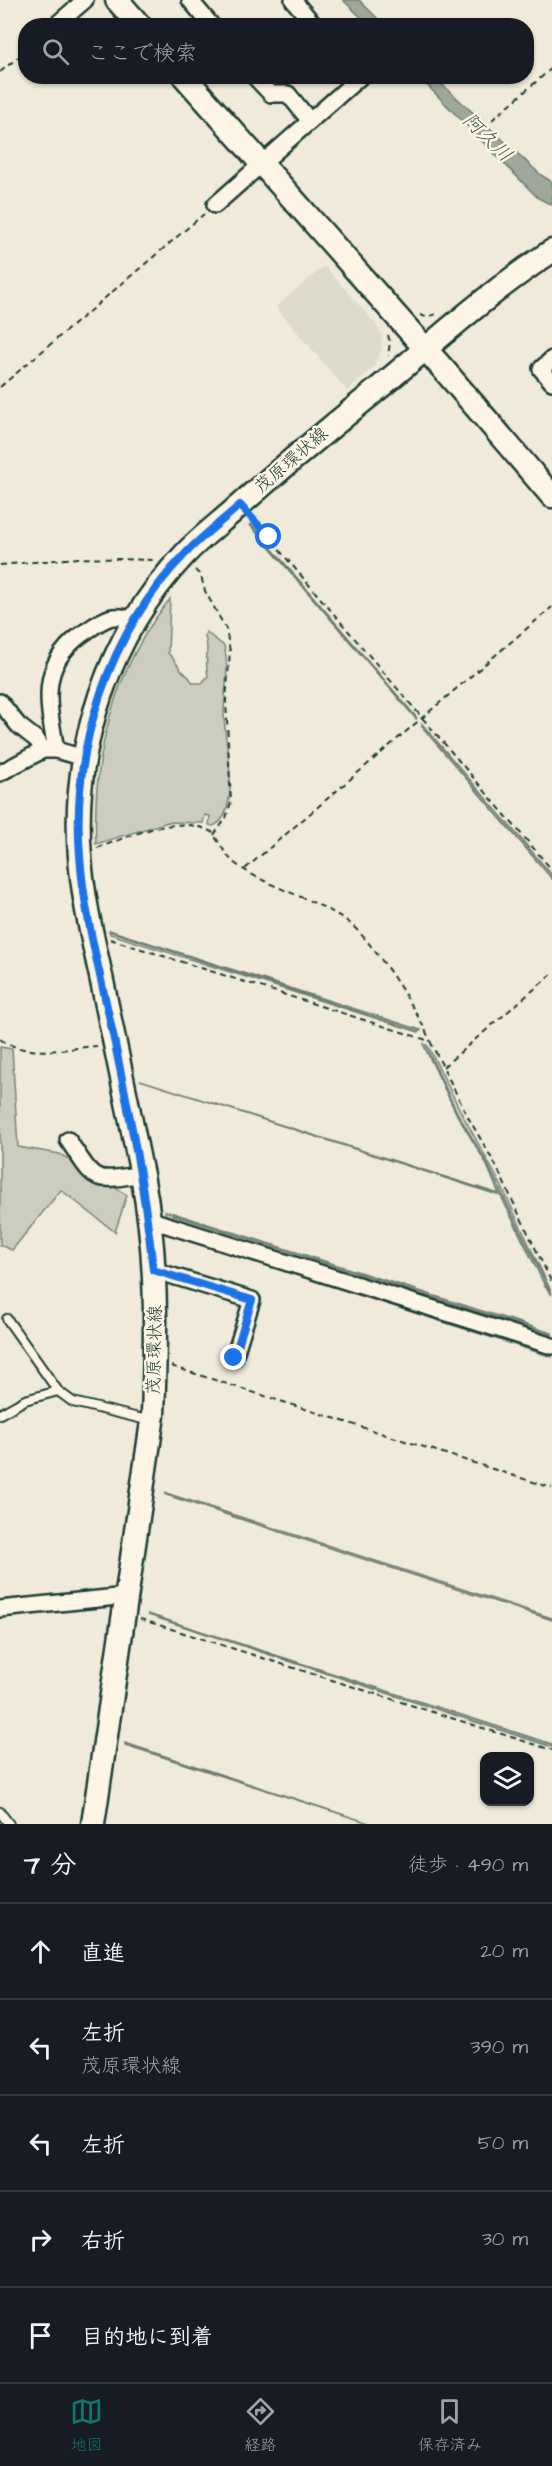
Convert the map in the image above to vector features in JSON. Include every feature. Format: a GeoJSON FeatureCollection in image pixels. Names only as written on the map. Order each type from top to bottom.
{"type":"FeatureCollection","features":[{"type":"Feature","properties":{"kind":"main road"},"geometry":{"type":"LineString","coordinates":[[125,2],[135,18]]}},
{"type":"Feature","properties":{"kind":"main road"},"geometry":{"type":"LineString","coordinates":[[179,84],[261,164],[552,496]]}},
{"type":"Feature","properties":{"kind":"main road","name":"茂原環状線"},"geometry":{"type":"LineString","coordinates":[[93,1824],[152,1421],[155,1358],[153,1270],[142,1174],[91,929],[80,854],[79,807],[88,734],[104,686],[135,620],[181,559],[332,425],[495,290],[552,251]]}},
{"type":"Feature","properties":{"kind":"street"},"geometry":{"type":"LineString","coordinates":[[64,18],[85,0]]}},
{"type":"Feature","properties":{"kind":"street"},"geometry":{"type":"LineString","coordinates":[[190,0],[205,18]]}},
{"type":"Feature","properties":{"kind":"street"},"geometry":{"type":"LineString","coordinates":[[293,0],[308,18]]}},
{"type":"Feature","properties":{"kind":"street"},"geometry":{"type":"LineString","coordinates":[[262,84],[271,94],[288,94],[310,121]]}},
{"type":"Feature","properties":{"kind":"street"},"geometry":{"type":"LineString","coordinates":[[215,205],[352,84]]}},
{"type":"Feature","properties":{"kind":"street"},"geometry":{"type":"LineString","coordinates":[[552,359],[541,369],[552,382]]}},
{"type":"Feature","properties":{"kind":"street"},"geometry":{"type":"LineString","coordinates":[[50,750],[48,693],[52,670],[59,656],[76,638],[108,617],[122,616],[135,620]]}},
{"type":"Feature","properties":{"kind":"street"},"geometry":{"type":"LineString","coordinates":[[0,702],[18,725],[50,750],[84,758]]}},
{"type":"Feature","properties":{"kind":"street"},"geometry":{"type":"LineString","coordinates":[[0,773],[50,750]]}},
{"type":"Feature","properties":{"kind":"street"},"geometry":{"type":"LineString","coordinates":[[68,1140],[92,1175],[102,1179],[114,1179],[142,1174]]}},
{"type":"Feature","properties":{"kind":"street"},"geometry":{"type":"LineString","coordinates":[[148,1219],[552,1346]]}},
{"type":"Feature","properties":{"kind":"street"},"geometry":{"type":"LineString","coordinates":[[153,1270],[252,1300],[234,1358]]}},
{"type":"Feature","properties":{"kind":"street"},"geometry":{"type":"LineString","coordinates":[[0,1609],[125,1604]]}},
{"type":"Feature","properties":{"kind":"lane"},"geometry":{"type":"LineString","coordinates":[[7,1319],[58,1391],[73,1402],[152,1421]]}},
{"type":"Feature","properties":{"kind":"lane"},"geometry":{"type":"LineString","coordinates":[[0,1414],[25,1400],[58,1391]]}},
{"type":"Feature","properties":{"kind":"lane"},"geometry":{"type":"LineString","coordinates":[[1,1814],[9,1824]]}},
{"type":"Feature","properties":{"kind":"path"},"geometry":{"type":"LineString","coordinates":[[0,72],[18,57]]}},
{"type":"Feature","properties":{"kind":"path"},"geometry":{"type":"LineString","coordinates":[[534,84],[552,68]]}},
{"type":"Feature","properties":{"kind":"path"},"geometry":{"type":"LineString","coordinates":[[492,120],[534,84]]}},
{"type":"Feature","properties":{"kind":"path"},"geometry":{"type":"LineString","coordinates":[[0,387],[215,205]]}},
{"type":"Feature","properties":{"kind":"path"},"geometry":{"type":"LineString","coordinates":[[412,311],[426,316],[439,314]]}},
{"type":"Feature","properties":{"kind":"path"},"geometry":{"type":"LineString","coordinates":[[386,361],[390,352],[387,333]]}},
{"type":"Feature","properties":{"kind":"path"},"geometry":{"type":"LineString","coordinates":[[240,505],[552,870]]}},
{"type":"Feature","properties":{"kind":"path"},"geometry":{"type":"LineString","coordinates":[[0,565],[78,558],[181,559],[201,576],[205,591],[226,629],[230,651],[226,718],[231,802],[226,818],[214,835]]}},
{"type":"Feature","properties":{"kind":"path"},"geometry":{"type":"LineString","coordinates":[[245,869],[552,607]]}},
{"type":"Feature","properties":{"kind":"path"},"geometry":{"type":"LineString","coordinates":[[80,854],[171,825],[204,828],[214,835],[226,854],[245,869],[316,904],[357,929],[413,1007],[425,1028],[468,1117],[495,1164],[552,1283]]}},
{"type":"Feature","properties":{"kind":"path"},"geometry":{"type":"LineString","coordinates":[[91,929],[106,938],[430,1041]]}},
{"type":"Feature","properties":{"kind":"path"},"geometry":{"type":"LineString","coordinates":[[443,1067],[552,974]]}},
{"type":"Feature","properties":{"kind":"path"},"geometry":{"type":"LineString","coordinates":[[0,1040],[27,1051],[115,1045]]}},
{"type":"Feature","properties":{"kind":"path"},"geometry":{"type":"LineString","coordinates":[[155,1358],[170,1366],[552,1488]]}},
{"type":"Feature","properties":{"kind":"path"},"geometry":{"type":"LineString","coordinates":[[125,1604],[138,1618],[552,1750]]}},
{"type":"Feature","properties":{"kind":"shaded area"},"geometry":{"type":"Polygon","coordinates":[[[324,266],[375,323],[382,335],[381,351],[374,363],[376,365],[347,391],[276,307],[324,266]]]}},
{"type":"Feature","properties":{"kind":"shaded area"},"geometry":{"type":"Polygon","coordinates":[[[170,599],[168,653],[193,683],[202,683],[208,676],[206,632],[224,646],[227,672],[224,716],[230,778],[227,807],[222,819],[213,826],[209,825],[210,816],[205,815],[203,823],[168,822],[96,844],[98,778],[110,714],[134,654],[170,599]]]}},
{"type":"Feature","properties":{"kind":"shaded area"},"geometry":{"type":"Polygon","coordinates":[[[109,931],[419,1032],[110,934],[109,931]]]}},
{"type":"Feature","properties":{"kind":"shaded area"},"geometry":{"type":"Polygon","coordinates":[[[425,1044],[500,1183],[552,1293],[487,1163],[458,1115],[425,1044]]]}},
{"type":"Feature","properties":{"kind":"shaded area"},"geometry":{"type":"Polygon","coordinates":[[[0,1047],[12,1049],[18,1147],[60,1154],[127,1195],[115,1232],[61,1190],[12,1250],[0,1245],[0,1047]]]}},
{"type":"Feature","properties":{"kind":"shaded area"},"geometry":{"type":"Polygon","coordinates":[[[165,1211],[552,1335],[552,1340],[166,1217],[165,1211]]]}},
{"type":"Feature","properties":{"kind":"water"},"geometry":{"type":"Polygon","coordinates":[[[343,0],[359,0],[377,18],[362,18],[343,0]]]}},
{"type":"Feature","properties":{"kind":"water","name":"阿久川"},"geometry":{"type":"Polygon","coordinates":[[[426,84],[442,84],[541,175],[552,182],[552,205],[538,198],[426,84]]]}},
{"type":"Feature","properties":{"kind":"water"},"geometry":{"type":"Polygon","coordinates":[[[250,525],[417,718],[416,719],[250,525]]]}},
{"type":"Feature","properties":{"kind":"water"},"geometry":{"type":"Polygon","coordinates":[[[422,724],[552,875],[552,879],[422,727],[422,724]]]}},
{"type":"Feature","properties":{"kind":"water"},"geometry":{"type":"Polygon","coordinates":[[[109,930],[421,1030],[419,1032],[109,930]]]}},
{"type":"Feature","properties":{"kind":"water"},"geometry":{"type":"Polygon","coordinates":[[[423,1044],[458,1115],[487,1163],[552,1295],[545,1286],[501,1196],[140,1080],[499,1194],[486,1163],[457,1115],[423,1044]]]}},
{"type":"Feature","properties":{"kind":"water"},"geometry":{"type":"Polygon","coordinates":[[[173,1213],[552,1333],[552,1335],[173,1215],[173,1213]]]}},
{"type":"Feature","properties":{"kind":"water"},"geometry":{"type":"Polygon","coordinates":[[[168,1232],[552,1356],[552,1357],[168,1234],[168,1232]]]}},
{"type":"Feature","properties":{"kind":"water"},"geometry":{"type":"Polygon","coordinates":[[[166,1493],[552,1618],[552,1620],[166,1495],[166,1493]]]}},
{"type":"Feature","properties":{"kind":"water"},"geometry":{"type":"Polygon","coordinates":[[[148,1615],[552,1744],[552,1747],[148,1615]]]}},
{"type":"Feature","properties":{"kind":"water"},"geometry":{"type":"Polygon","coordinates":[[[125,1743],[372,1824],[125,1745],[125,1743]]]}},
{"type":"Feature","properties":{"kind":"route"},"geometry":{"type":"LineString","coordinates":[[234,1358],[252,1300],[153,1270],[142,1174],[86,906],[80,857],[79,807],[88,734],[104,686],[123,641],[149,600],[186,553],[240,505],[269,537]]}}]}
